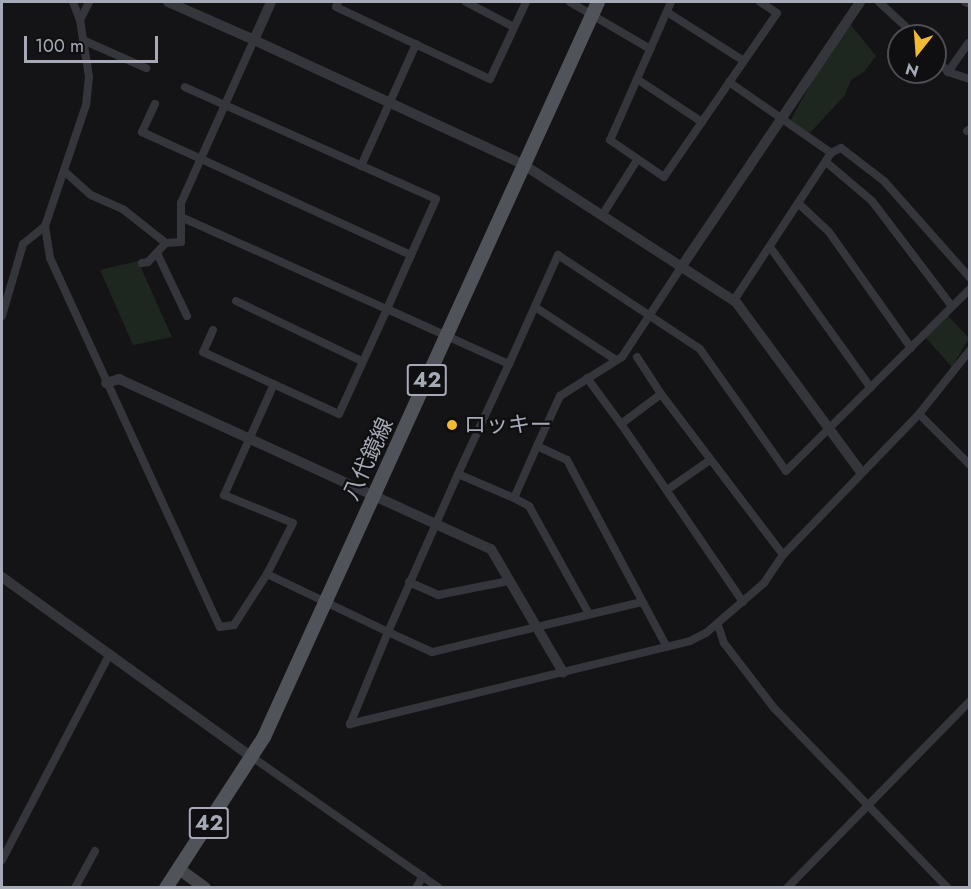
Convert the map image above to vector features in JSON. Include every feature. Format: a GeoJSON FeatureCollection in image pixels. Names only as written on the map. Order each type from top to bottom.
{"type":"FeatureCollection","features":[{"type":"Feature","properties":{"kind":"main road","name":"八代鏡線"},"geometry":{"type":"LineString","coordinates":[[166,888],[252,757],[326,604],[595,8]]}},
{"type":"Feature","properties":{"kind":"main road"},"geometry":{"type":"LineString","coordinates":[[179,869],[205,888]]}},
{"type":"Feature","properties":{"kind":"street"},"geometry":{"type":"LineString","coordinates":[[73,2],[85,41],[89,76],[86,105],[45,226],[50,258],[220,627],[234,625],[267,574],[293,523],[224,495],[274,384]]}},
{"type":"Feature","properties":{"kind":"street"},"geometry":{"type":"LineString","coordinates":[[80,20],[89,2]]}},
{"type":"Feature","properties":{"kind":"street"},"geometry":{"type":"LineString","coordinates":[[168,2],[389,101],[524,165],[734,300],[745,309],[861,472]]}},
{"type":"Feature","properties":{"kind":"street"},"geometry":{"type":"LineString","coordinates":[[64,171],[91,195],[124,210],[166,243],[181,242],[181,203],[271,2]]}},
{"type":"Feature","properties":{"kind":"street"},"geometry":{"type":"LineString","coordinates":[[338,2],[336,7],[490,78],[525,2]]}},
{"type":"Feature","properties":{"kind":"street"},"geometry":{"type":"LineString","coordinates":[[466,2],[514,27]]}},
{"type":"Feature","properties":{"kind":"street"},"geometry":{"type":"LineString","coordinates":[[570,2],[595,8],[650,49]]}},
{"type":"Feature","properties":{"kind":"street"},"geometry":{"type":"LineString","coordinates":[[671,2],[610,140],[664,177],[777,13],[760,2]]}},
{"type":"Feature","properties":{"kind":"street"},"geometry":{"type":"LineString","coordinates":[[514,498],[560,396],[616,360],[650,315],[860,2]]}},
{"type":"Feature","properties":{"kind":"street"},"geometry":{"type":"LineString","coordinates":[[879,2],[903,24]]}},
{"type":"Feature","properties":{"kind":"street"},"geometry":{"type":"LineString","coordinates":[[965,2],[969,4]]}},
{"type":"Feature","properties":{"kind":"street"},"geometry":{"type":"LineString","coordinates":[[667,12],[744,61]]}},
{"type":"Feature","properties":{"kind":"street"},"geometry":{"type":"LineString","coordinates":[[85,41],[146,68]]}},
{"type":"Feature","properties":{"kind":"street"},"geometry":{"type":"LineString","coordinates":[[968,43],[948,72],[969,79]]}},
{"type":"Feature","properties":{"kind":"street"},"geometry":{"type":"LineString","coordinates":[[361,166],[416,44]]}},
{"type":"Feature","properties":{"kind":"street"},"geometry":{"type":"LineString","coordinates":[[637,79],[702,122]]}},
{"type":"Feature","properties":{"kind":"street"},"geometry":{"type":"LineString","coordinates":[[729,82],[782,119],[829,158],[872,201],[951,305]]}},
{"type":"Feature","properties":{"kind":"street"},"geometry":{"type":"LineString","coordinates":[[185,87],[436,199],[339,414],[204,352],[213,330]]}},
{"type":"Feature","properties":{"kind":"street"},"geometry":{"type":"LineString","coordinates":[[155,104],[142,132],[411,255]]}},
{"type":"Feature","properties":{"kind":"street"},"geometry":{"type":"LineString","coordinates":[[734,300],[829,158],[841,148],[884,181],[969,278]]}},
{"type":"Feature","properties":{"kind":"street"},"geometry":{"type":"LineString","coordinates":[[603,214],[638,160]]}},
{"type":"Feature","properties":{"kind":"street"},"geometry":{"type":"LineString","coordinates":[[798,203],[829,232],[911,348]]}},
{"type":"Feature","properties":{"kind":"street"},"geometry":{"type":"LineString","coordinates":[[181,217],[509,364]]}},
{"type":"Feature","properties":{"kind":"street"},"geometry":{"type":"LineString","coordinates":[[2,316],[23,244],[45,226]]}},
{"type":"Feature","properties":{"kind":"street"},"geometry":{"type":"LineString","coordinates":[[142,263],[157,253],[166,243]]}},
{"type":"Feature","properties":{"kind":"street"},"geometry":{"type":"LineString","coordinates":[[770,247],[871,388]]}},
{"type":"Feature","properties":{"kind":"street"},"geometry":{"type":"LineString","coordinates":[[157,253],[188,316]]}},
{"type":"Feature","properties":{"kind":"street"},"geometry":{"type":"LineString","coordinates":[[969,289],[786,471],[700,349],[558,255],[409,582],[350,724],[690,641],[718,625],[764,584],[783,555],[919,414],[969,350]]}},
{"type":"Feature","properties":{"kind":"street"},"geometry":{"type":"LineString","coordinates":[[236,301],[362,361]]}},
{"type":"Feature","properties":{"kind":"street"},"geometry":{"type":"LineString","coordinates":[[535,307],[616,360]]}},
{"type":"Feature","properties":{"kind":"street"},"geometry":{"type":"LineString","coordinates":[[637,357],[661,394],[783,555]]}},
{"type":"Feature","properties":{"kind":"street"},"geometry":{"type":"LineString","coordinates":[[587,378],[743,602]]}},
{"type":"Feature","properties":{"kind":"street"},"geometry":{"type":"LineString","coordinates":[[106,383],[119,379],[491,549],[535,628],[563,672]]}},
{"type":"Feature","properties":{"kind":"street"},"geometry":{"type":"LineString","coordinates":[[621,424],[661,394]]}},
{"type":"Feature","properties":{"kind":"street"},"geometry":{"type":"LineString","coordinates":[[919,414],[969,465]]}},
{"type":"Feature","properties":{"kind":"street"},"geometry":{"type":"LineString","coordinates":[[537,446],[567,460],[667,647]]}},
{"type":"Feature","properties":{"kind":"street"},"geometry":{"type":"LineString","coordinates":[[667,490],[710,460]]}},
{"type":"Feature","properties":{"kind":"street"},"geometry":{"type":"LineString","coordinates":[[458,474],[529,506],[589,614]]}},
{"type":"Feature","properties":{"kind":"street"},"geometry":{"type":"LineString","coordinates":[[267,574],[326,604],[432,652],[642,602]]}},
{"type":"Feature","properties":{"kind":"street"},"geometry":{"type":"LineString","coordinates":[[2,577],[439,888]]}},
{"type":"Feature","properties":{"kind":"street"},"geometry":{"type":"LineString","coordinates":[[409,582],[438,595],[509,581]]}},
{"type":"Feature","properties":{"kind":"street"},"geometry":{"type":"LineString","coordinates":[[718,625],[724,643],[740,666],[869,808],[948,888]]}},
{"type":"Feature","properties":{"kind":"street"},"geometry":{"type":"LineString","coordinates":[[2,860],[110,652]]}},
{"type":"Feature","properties":{"kind":"street"},"geometry":{"type":"LineString","coordinates":[[787,888],[869,808],[969,701]]}},
{"type":"Feature","properties":{"kind":"street"},"geometry":{"type":"LineString","coordinates":[[75,888],[95,851]]}},
{"type":"Feature","properties":{"kind":"street"},"geometry":{"type":"LineString","coordinates":[[416,888],[423,876]]}},
{"type":"Feature","properties":{"kind":"shaded area"},"geometry":{"type":"Polygon","coordinates":[[[850,24],[876,56],[864,72],[851,80],[845,95],[810,133],[790,121],[809,87],[809,80],[850,24]]]}},
{"type":"Feature","properties":{"kind":"shaded area"},"geometry":{"type":"Polygon","coordinates":[[[138,261],[172,337],[133,345],[100,270],[138,261]]]}},
{"type":"Feature","properties":{"kind":"shaded area"},"geometry":{"type":"Polygon","coordinates":[[[946,314],[969,338],[952,367],[925,337],[946,314]]]}},
{"type":"Feature","properties":{"kind":"place","name":"ロッキー"},"geometry":{"type":"Point","coordinates":[452,425]}}]}
